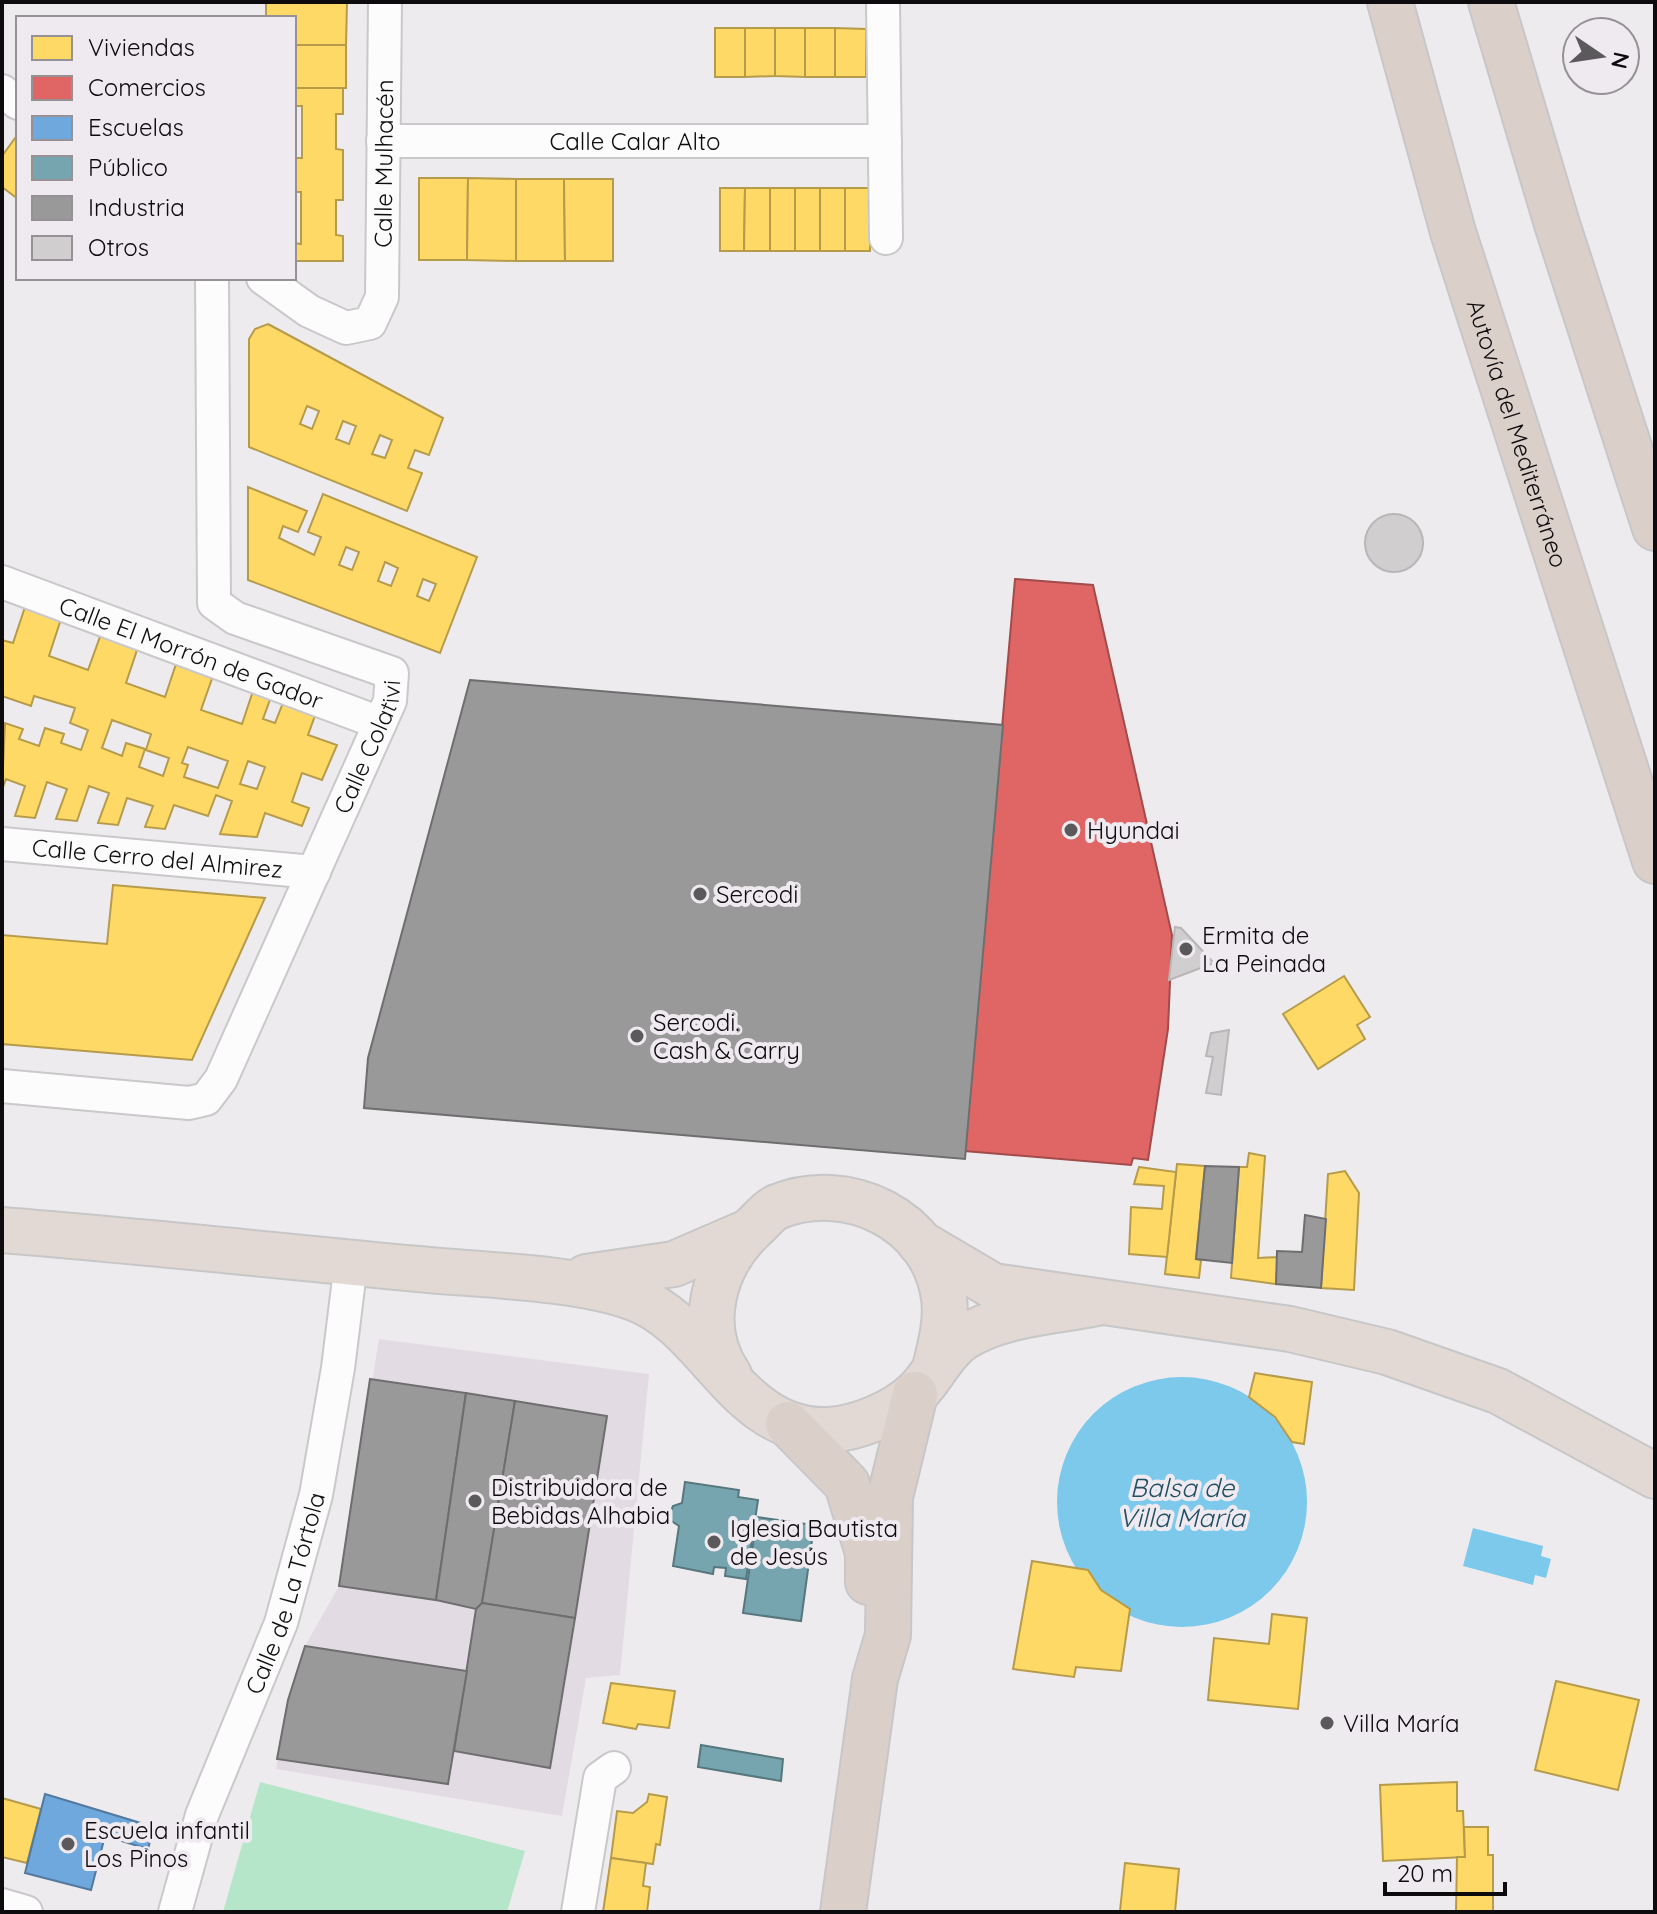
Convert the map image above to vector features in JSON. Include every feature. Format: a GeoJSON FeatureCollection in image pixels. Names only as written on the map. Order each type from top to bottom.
{"type":"FeatureCollection","features":[{"type":"Feature","properties":{"kind":"highway","name":"Autovía del Mediterráneo"},"geometry":{"type":"LineString","coordinates":[[1390,2],[1453,232],[1655,861]]}},
{"type":"Feature","properties":{"kind":"highway"},"geometry":{"type":"LineString","coordinates":[[1491,2],[1655,528]]}},
{"type":"Feature","properties":{"kind":"highway"},"geometry":{"type":"LineString","coordinates":[[1598,350],[1655,435]]}},
{"type":"Feature","properties":{"kind":"highway"},"geometry":{"type":"LineString","coordinates":[[744,1397],[719,1360],[711,1322],[714,1289],[724,1263],[748,1232],[775,1208],[819,1197],[876,1206],[907,1226],[920,1243],[944,1298],[943,1338],[926,1379],[890,1497],[888,1635],[875,1679],[843,1912]]}},
{"type":"Feature","properties":{"kind":"highway"},"geometry":{"type":"LineString","coordinates":[[4,1230],[532,1280],[633,1297],[665,1314],[744,1397],[788,1424],[847,1484],[868,1553],[867,1636],[875,1679]]}},
{"type":"Feature","properties":{"kind":"highway"},"geometry":{"type":"LineString","coordinates":[[532,1280],[602,1275],[674,1264],[748,1232]]}},
{"type":"Feature","properties":{"kind":"highway"},"geometry":{"type":"LineString","coordinates":[[920,1243],[993,1286],[1290,1329],[1387,1352],[1498,1391],[1655,1476]]}},
{"type":"Feature","properties":{"kind":"highway"},"geometry":{"type":"LineString","coordinates":[[788,1424],[827,1431],[855,1426],[926,1379],[962,1339],[1000,1323],[1097,1303]]}},
{"type":"Feature","properties":{"kind":"street","name":"Calle Mulhacén"},"geometry":{"type":"LineString","coordinates":[[266,280],[309,311],[346,328],[370,323],[382,297],[385,2]]}},
{"type":"Feature","properties":{"kind":"street"},"geometry":{"type":"LineString","coordinates":[[883,2],[886,238]]}},
{"type":"Feature","properties":{"kind":"street","name":"Calle Calar Alto"},"geometry":{"type":"LineString","coordinates":[[383,141],[885,141]]}},
{"type":"Feature","properties":{"kind":"street","name":"Calle Colativi"},"geometry":{"type":"LineString","coordinates":[[2,1086],[189,1103],[206,1099],[221,1079],[390,701],[392,673],[235,618],[214,603],[212,280]]}},
{"type":"Feature","properties":{"kind":"street","name":"Calle El Morrón de Gador"},"geometry":{"type":"LineString","coordinates":[[2,582],[380,723]]}},
{"type":"Feature","properties":{"kind":"street","name":"Calle Cerro del Almirez"},"geometry":{"type":"LineString","coordinates":[[2,844],[314,872]]}},
{"type":"Feature","properties":{"kind":"street","name":"Calle de La Tórtola"},"geometry":{"type":"LineString","coordinates":[[175,1912],[202,1815],[281,1623],[316,1495],[338,1368],[351,1263]]}},
{"type":"Feature","properties":{"kind":"street"},"geometry":{"type":"LineString","coordinates":[[578,1912],[600,1778],[614,1768]]}},
{"type":"Feature","properties":{"kind":"street"},"geometry":{"type":"LineString","coordinates":[[2,1905],[26,1912]]}},
{"type":"Feature","properties":{"kind":"shaded area"},"geometry":{"type":"Polygon","coordinates":[[[379,1339],[649,1374],[620,1675],[586,1678],[562,1816],[276,1769],[288,1700],[305,1646],[339,1586],[379,1339]]]}},
{"type":"Feature","properties":{"kind":"green space"},"geometry":{"type":"Polygon","coordinates":[[[260,1782],[525,1851],[507,1912],[223,1912],[260,1782]]]}},
{"type":"Feature","properties":{"kind":"water","name":"Balsa de Villa María"},"geometry":{"type":"Polygon","coordinates":[[[1182,1377],[1230,1387],[1251,1398],[1270,1414],[1286,1433],[1297,1454],[1307,1502],[1297,1550],[1286,1571],[1270,1590],[1251,1606],[1230,1617],[1182,1627],[1134,1617],[1113,1606],[1094,1590],[1078,1571],[1067,1550],[1057,1502],[1067,1454],[1078,1433],[1094,1414],[1113,1398],[1134,1387],[1182,1377]]]}},
{"type":"Feature","properties":{"kind":"water"},"geometry":{"type":"Polygon","coordinates":[[[1473,1528],[1543,1546],[1541,1556],[1551,1559],[1546,1578],[1535,1575],[1533,1585],[1463,1566],[1473,1528]]]}},
{"type":"Feature","properties":{"kind":"building: Viviendas"},"geometry":{"type":"Polygon","coordinates":[[[266,2],[347,2],[346,45],[296,45],[296,16],[266,16],[266,2]]]}},
{"type":"Feature","properties":{"kind":"building: Viviendas"},"geometry":{"type":"Polygon","coordinates":[[[715,28],[745,28],[745,77],[715,77],[715,28]]]}},
{"type":"Feature","properties":{"kind":"building: Viviendas"},"geometry":{"type":"Polygon","coordinates":[[[745,28],[775,28],[775,76],[745,77],[745,28]]]}},
{"type":"Feature","properties":{"kind":"building: Viviendas"},"geometry":{"type":"Polygon","coordinates":[[[775,28],[805,28],[805,77],[775,76],[775,28]]]}},
{"type":"Feature","properties":{"kind":"building: Viviendas"},"geometry":{"type":"Polygon","coordinates":[[[805,28],[835,28],[835,77],[805,77],[805,28]]]}},
{"type":"Feature","properties":{"kind":"building: Viviendas"},"geometry":{"type":"Polygon","coordinates":[[[835,28],[866,29],[866,77],[835,77],[835,28]]]}},
{"type":"Feature","properties":{"kind":"building: Viviendas"},"geometry":{"type":"Polygon","coordinates":[[[296,45],[346,45],[346,88],[296,88],[296,45]]]}},
{"type":"Feature","properties":{"kind":"building: Viviendas"},"geometry":{"type":"Polygon","coordinates":[[[296,88],[343,88],[343,114],[336,114],[336,149],[343,150],[343,200],[336,200],[336,235],[343,236],[343,261],[296,261],[296,243],[301,244],[301,192],[296,192],[296,158],[302,158],[302,106],[296,106],[296,88]]]}},
{"type":"Feature","properties":{"kind":"building: Viviendas"},"geometry":{"type":"Polygon","coordinates":[[[16,137],[16,198],[2,187],[2,156],[16,137]]]}},
{"type":"Feature","properties":{"kind":"building: Viviendas"},"geometry":{"type":"Polygon","coordinates":[[[419,178],[468,178],[467,260],[419,260],[419,178]]]}},
{"type":"Feature","properties":{"kind":"building: Viviendas"},"geometry":{"type":"Polygon","coordinates":[[[468,178],[516,179],[516,261],[467,260],[468,178]]]}},
{"type":"Feature","properties":{"kind":"building: Viviendas"},"geometry":{"type":"Polygon","coordinates":[[[516,179],[564,179],[565,261],[516,261],[516,179]]]}},
{"type":"Feature","properties":{"kind":"building: Viviendas"},"geometry":{"type":"Polygon","coordinates":[[[564,179],[613,179],[613,261],[565,261],[564,179]]]}},
{"type":"Feature","properties":{"kind":"building: Viviendas"},"geometry":{"type":"Polygon","coordinates":[[[720,188],[745,188],[744,251],[720,251],[720,188]]]}},
{"type":"Feature","properties":{"kind":"building: Viviendas"},"geometry":{"type":"Polygon","coordinates":[[[745,188],[770,188],[770,251],[744,251],[745,188]]]}},
{"type":"Feature","properties":{"kind":"building: Viviendas"},"geometry":{"type":"Polygon","coordinates":[[[770,188],[795,188],[795,251],[770,251],[770,188]]]}},
{"type":"Feature","properties":{"kind":"building: Viviendas"},"geometry":{"type":"Polygon","coordinates":[[[795,188],[820,188],[820,251],[795,251],[795,188]]]}},
{"type":"Feature","properties":{"kind":"building: Viviendas"},"geometry":{"type":"Polygon","coordinates":[[[820,188],[845,188],[845,251],[820,251],[820,188]]]}},
{"type":"Feature","properties":{"kind":"building: Viviendas"},"geometry":{"type":"Polygon","coordinates":[[[845,188],[870,188],[870,251],[845,251],[845,188]]]}},
{"type":"Feature","properties":{"kind":"building: Viviendas"},"geometry":{"type":"Polygon","coordinates":[[[268,324],[443,418],[429,455],[415,450],[408,468],[422,473],[407,511],[249,447],[249,339],[255,329],[268,324]],[[307,406],[300,424],[312,429],[319,411],[307,406]],[[343,421],[336,439],[349,444],[356,426],[343,421]],[[380,435],[372,454],[385,458],[392,440],[380,435]]]}},
{"type":"Feature","properties":{"kind":"building: Viviendas"},"geometry":{"type":"Polygon","coordinates":[[[248,487],[307,511],[298,532],[283,526],[279,538],[314,555],[321,537],[308,532],[323,494],[477,557],[440,653],[248,580],[248,487]],[[346,547],[339,565],[352,570],[359,552],[346,547]],[[385,562],[378,581],[391,586],[398,568],[385,562]],[[423,579],[417,596],[429,601],[436,584],[423,579]]]}},
{"type":"Feature","properties":{"kind":"building: Viviendas"},"geometry":{"type":"Polygon","coordinates":[[[25,607],[61,619],[49,656],[88,670],[101,634],[138,647],[126,683],[165,697],[177,661],[214,673],[201,710],[242,724],[254,688],[272,694],[263,719],[275,723],[285,698],[317,710],[308,735],[337,745],[322,780],[302,773],[292,802],[309,808],[302,826],[265,813],[257,837],[220,834],[232,801],[216,795],[208,816],[174,805],[165,829],[145,827],[153,806],[127,798],[118,825],[98,823],[109,793],[89,786],[77,821],[56,819],[67,789],[47,782],[35,818],[15,816],[25,786],[6,779],[2,790],[5,723],[23,729],[19,739],[39,746],[45,728],[64,734],[61,743],[81,750],[88,730],[70,723],[75,708],[34,696],[31,706],[2,696],[2,640],[13,643],[25,607]],[[112,720],[102,748],[122,756],[126,743],[145,749],[139,767],[163,776],[169,758],[146,750],[151,734],[112,720]],[[188,747],[182,763],[188,765],[184,777],[218,788],[228,761],[188,747]],[[248,761],[240,784],[257,789],[265,767],[248,761]]]}},
{"type":"Feature","properties":{"kind":"building: Viviendas"},"geometry":{"type":"Polygon","coordinates":[[[113,885],[265,898],[192,1060],[2,1044],[2,935],[107,944],[113,885]]]}},
{"type":"Feature","properties":{"kind":"building: Viviendas"},"geometry":{"type":"Polygon","coordinates":[[[1344,976],[1370,1017],[1357,1025],[1365,1039],[1318,1069],[1283,1014],[1344,976]]]}},
{"type":"Feature","properties":{"kind":"building: Viviendas"},"geometry":{"type":"Polygon","coordinates":[[[1249,1153],[1265,1156],[1258,1258],[1278,1257],[1276,1284],[1231,1278],[1239,1167],[1247,1167],[1249,1153]]]}},
{"type":"Feature","properties":{"kind":"building: Viviendas"},"geometry":{"type":"Polygon","coordinates":[[[1177,1164],[1205,1166],[1196,1259],[1201,1260],[1199,1278],[1165,1274],[1177,1164]]]}},
{"type":"Feature","properties":{"kind":"building: Viviendas"},"geometry":{"type":"Polygon","coordinates":[[[1139,1167],[1176,1172],[1167,1257],[1129,1254],[1131,1207],[1162,1209],[1164,1186],[1134,1184],[1139,1167]]]}},
{"type":"Feature","properties":{"kind":"building: Viviendas"},"geometry":{"type":"Polygon","coordinates":[[[1345,1171],[1359,1193],[1354,1290],[1321,1288],[1328,1174],[1345,1171]]]}},
{"type":"Feature","properties":{"kind":"building: Viviendas"},"geometry":{"type":"Polygon","coordinates":[[[1255,1373],[1312,1382],[1304,1444],[1292,1442],[1275,1417],[1249,1397],[1255,1373]]]}},
{"type":"Feature","properties":{"kind":"building: Viviendas"},"geometry":{"type":"Polygon","coordinates":[[[1032,1561],[1088,1570],[1101,1590],[1130,1609],[1121,1671],[1076,1667],[1074,1677],[1013,1669],[1032,1561]]]}},
{"type":"Feature","properties":{"kind":"building: Viviendas"},"geometry":{"type":"Polygon","coordinates":[[[1272,1614],[1307,1618],[1298,1709],[1208,1700],[1214,1638],[1269,1644],[1272,1614]]]}},
{"type":"Feature","properties":{"kind":"building: Viviendas"},"geometry":{"type":"Polygon","coordinates":[[[1556,1681],[1639,1700],[1618,1790],[1535,1770],[1556,1681]]]}},
{"type":"Feature","properties":{"kind":"building: Viviendas"},"geometry":{"type":"Polygon","coordinates":[[[611,1683],[675,1691],[669,1728],[638,1724],[636,1729],[603,1723],[611,1683]]]}},
{"type":"Feature","properties":{"kind":"building: Viviendas"},"geometry":{"type":"Polygon","coordinates":[[[1457,1782],[1457,1811],[1463,1811],[1465,1857],[1383,1861],[1380,1785],[1457,1782]]]}},
{"type":"Feature","properties":{"kind":"building: Viviendas"},"geometry":{"type":"Polygon","coordinates":[[[649,1794],[667,1797],[660,1845],[656,1844],[653,1864],[611,1858],[617,1811],[633,1813],[647,1802],[649,1794]]]}},
{"type":"Feature","properties":{"kind":"building: Viviendas"},"geometry":{"type":"Polygon","coordinates":[[[2,1798],[41,1809],[27,1863],[2,1857],[2,1798]]]}},
{"type":"Feature","properties":{"kind":"building: Viviendas"},"geometry":{"type":"Polygon","coordinates":[[[1464,1827],[1488,1827],[1488,1855],[1493,1855],[1493,1912],[1456,1912],[1457,1857],[1465,1857],[1464,1827]]]}},
{"type":"Feature","properties":{"kind":"building: Viviendas"},"geometry":{"type":"Polygon","coordinates":[[[611,1858],[646,1863],[643,1886],[650,1887],[647,1912],[603,1912],[611,1858]]]}},
{"type":"Feature","properties":{"kind":"building: Viviendas"},"geometry":{"type":"Polygon","coordinates":[[[1125,1863],[1179,1869],[1175,1912],[1120,1911],[1125,1863]]]}},
{"type":"Feature","properties":{"kind":"building: Comercios","name":"Hyundai"},"geometry":{"type":"Polygon","coordinates":[[[1015,579],[1093,585],[1172,935],[1168,1029],[1148,1160],[1133,1158],[1131,1165],[965,1151],[1015,579]]]}},
{"type":"Feature","properties":{"kind":"building: Escuelas","name":"Escuela infantil Los Pinos"},"geometry":{"type":"Polygon","coordinates":[[[45,1794],[154,1827],[148,1849],[105,1836],[91,1890],[25,1873],[45,1794]]]}},
{"type":"Feature","properties":{"kind":"building: Público","name":"Iglesia Bautista de Jesús"},"geometry":{"type":"Polygon","coordinates":[[[685,1482],[739,1490],[738,1497],[758,1500],[746,1579],[725,1576],[726,1568],[714,1567],[713,1574],[673,1566],[679,1526],[670,1520],[670,1513],[673,1506],[682,1503],[685,1482]]]}},
{"type":"Feature","properties":{"kind":"building: Público"},"geometry":{"type":"Polygon","coordinates":[[[757,1517],[814,1525],[801,1621],[743,1613],[757,1517]]]}},
{"type":"Feature","properties":{"kind":"building: Público"},"geometry":{"type":"Polygon","coordinates":[[[701,1745],[783,1759],[781,1781],[698,1767],[701,1745]]]}},
{"type":"Feature","properties":{"kind":"building: Industria","name":"Sercodi"},"geometry":{"type":"Polygon","coordinates":[[[470,680],[1003,725],[965,1159],[364,1108],[368,1058],[470,680]]]}},
{"type":"Feature","properties":{"kind":"building: Industria"},"geometry":{"type":"Polygon","coordinates":[[[1205,1166],[1239,1167],[1232,1263],[1196,1259],[1205,1166]]]}},
{"type":"Feature","properties":{"kind":"building: Industria"},"geometry":{"type":"Polygon","coordinates":[[[1305,1215],[1326,1219],[1321,1288],[1276,1284],[1277,1251],[1302,1252],[1305,1215]]]}},
{"type":"Feature","properties":{"kind":"building: Industria"},"geometry":{"type":"Polygon","coordinates":[[[370,1379],[466,1393],[436,1600],[339,1586],[370,1379]]]}},
{"type":"Feature","properties":{"kind":"building: Industria","name":"Distribuidora de Bebidas Alhabia"},"geometry":{"type":"Polygon","coordinates":[[[466,1393],[515,1401],[482,1603],[476,1609],[436,1600],[466,1393]]]}},
{"type":"Feature","properties":{"kind":"building: Industria"},"geometry":{"type":"Polygon","coordinates":[[[515,1401],[607,1416],[575,1618],[482,1603],[515,1401]]]}},
{"type":"Feature","properties":{"kind":"building: Industria"},"geometry":{"type":"Polygon","coordinates":[[[482,1603],[575,1618],[550,1768],[454,1751],[476,1609],[482,1603]]]}},
{"type":"Feature","properties":{"kind":"building: Industria"},"geometry":{"type":"Polygon","coordinates":[[[305,1646],[467,1671],[448,1784],[277,1759],[288,1700],[305,1646]]]}},
{"type":"Feature","properties":{"kind":"building: Otros"},"geometry":{"type":"Polygon","coordinates":[[[1394,514],[1405,516],[1414,523],[1421,532],[1421,554],[1414,563],[1405,570],[1394,572],[1383,570],[1374,563],[1367,554],[1365,543],[1367,532],[1374,523],[1383,516],[1394,514]]]}},
{"type":"Feature","properties":{"kind":"building: Otros","name":"Ermita de La Peinada"},"geometry":{"type":"Polygon","coordinates":[[[1175,927],[1181,928],[1214,963],[1169,980],[1175,927]]]}},
{"type":"Feature","properties":{"kind":"building: Otros"},"geometry":{"type":"Polygon","coordinates":[[[1229,1030],[1221,1095],[1206,1093],[1213,1057],[1206,1056],[1211,1033],[1229,1030]]]}},
{"type":"Feature","properties":{"kind":"place","name":"Hyundai"},"geometry":{"type":"Point","coordinates":[1071,830]}},
{"type":"Feature","properties":{"kind":"place","name":"Sercodi"},"geometry":{"type":"Point","coordinates":[700,894]}},
{"type":"Feature","properties":{"kind":"place","name":"Ermita de La Peinada"},"geometry":{"type":"Point","coordinates":[1186,949]}},
{"type":"Feature","properties":{"kind":"place","name":"Sercodi. Cash & Carry"},"geometry":{"type":"Point","coordinates":[637,1036]}},
{"type":"Feature","properties":{"kind":"place","name":"Distribuidora de Bebidas Alhabia"},"geometry":{"type":"Point","coordinates":[475,1501]}},
{"type":"Feature","properties":{"kind":"place","name":"Iglesia Bautista de Jesús"},"geometry":{"type":"Point","coordinates":[714,1542]}},
{"type":"Feature","properties":{"kind":"place","name":"Villa María"},"geometry":{"type":"Point","coordinates":[1327,1723]}},
{"type":"Feature","properties":{"kind":"place","name":"Escuela infantil Los Pinos"},"geometry":{"type":"Point","coordinates":[68,1844]}}]}
